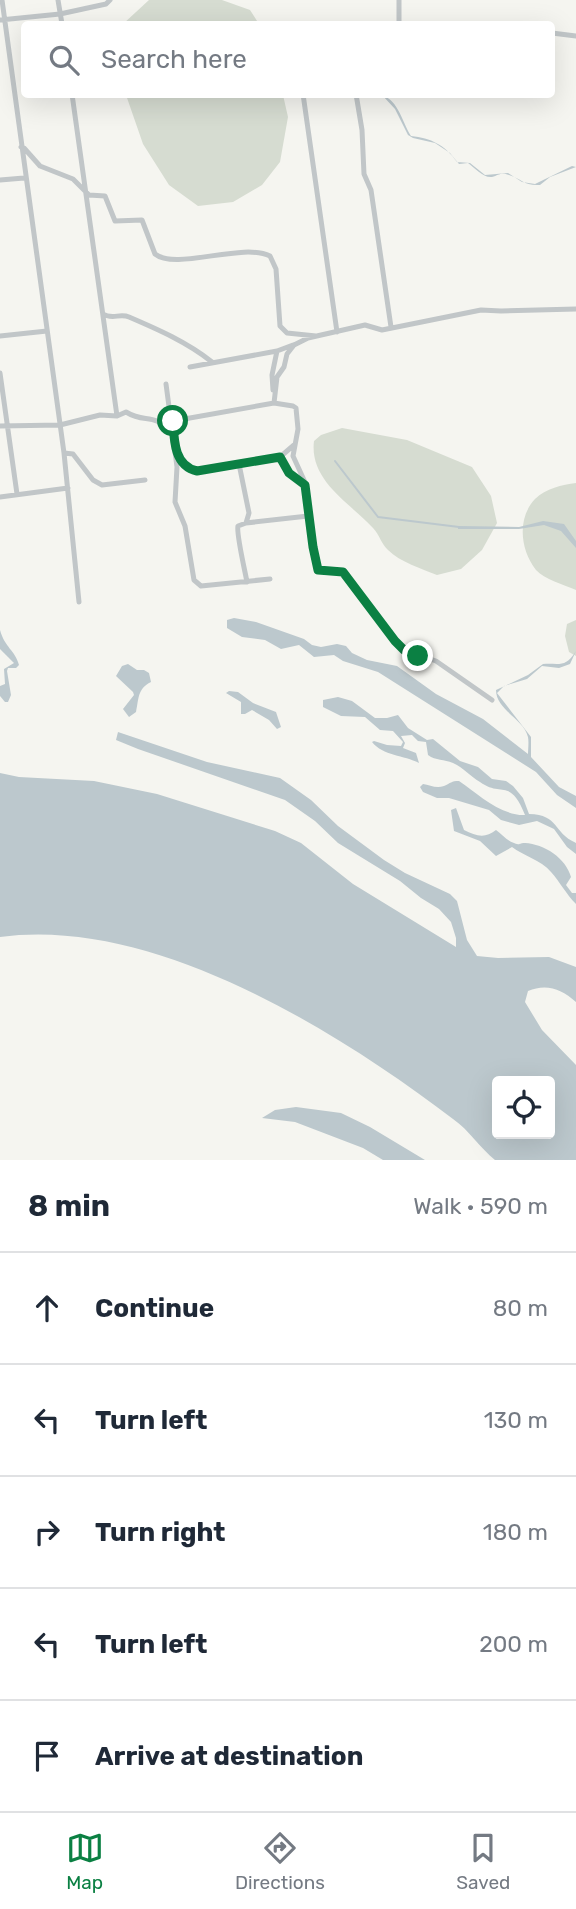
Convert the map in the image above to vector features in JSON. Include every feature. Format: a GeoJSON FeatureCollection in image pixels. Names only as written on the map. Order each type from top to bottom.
{"type":"FeatureCollection","features":[{"type":"Feature","properties":{"kind":"street"},"geometry":{"type":"LineString","coordinates":[[2,0],[2,20],[64,453],[79,602]]}},
{"type":"Feature","properties":{"kind":"street"},"geometry":{"type":"LineString","coordinates":[[58,0],[61,21]]}},
{"type":"Feature","properties":{"kind":"street"},"geometry":{"type":"LineString","coordinates":[[2,20],[60,14],[106,4],[110,0]]}},
{"type":"Feature","properties":{"kind":"street"},"geometry":{"type":"LineString","coordinates":[[399,0],[400,21]]}},
{"type":"Feature","properties":{"kind":"street"},"geometry":{"type":"LineString","coordinates":[[555,33],[576,36]]}},
{"type":"Feature","properties":{"kind":"street"},"geometry":{"type":"LineString","coordinates":[[73,98],[117,416]]}},
{"type":"Feature","properties":{"kind":"street"},"geometry":{"type":"LineString","coordinates":[[304,98],[337,332]]}},
{"type":"Feature","properties":{"kind":"street"},"geometry":{"type":"LineString","coordinates":[[357,98],[363,142],[364,174],[371,190],[391,327]]}},
{"type":"Feature","properties":{"kind":"street"},"geometry":{"type":"LineString","coordinates":[[21,147],[40,166],[68,176],[86,193],[105,196],[115,221],[142,220],[152,248],[159,257],[173,259],[257,251],[270,256],[276,268],[280,326],[288,333],[316,336]]}},
{"type":"Feature","properties":{"kind":"street"},"geometry":{"type":"LineString","coordinates":[[0,180],[24,177]]}},
{"type":"Feature","properties":{"kind":"street"},"geometry":{"type":"LineString","coordinates":[[190,367],[277,351],[316,336],[365,325],[382,330],[481,310],[576,309]]}},
{"type":"Feature","properties":{"kind":"street"},"geometry":{"type":"LineString","coordinates":[[102,314],[109,318],[129,316],[194,347],[212,362]]}},
{"type":"Feature","properties":{"kind":"street"},"geometry":{"type":"LineString","coordinates":[[0,336],[47,331]]}},
{"type":"Feature","properties":{"kind":"street"},"geometry":{"type":"LineString","coordinates":[[274,404],[277,377],[294,345]]}},
{"type":"Feature","properties":{"kind":"street"},"geometry":{"type":"LineString","coordinates":[[274,404],[272,375],[277,351]]}},
{"type":"Feature","properties":{"kind":"street"},"geometry":{"type":"LineString","coordinates":[[0,373],[17,494]]}},
{"type":"Feature","properties":{"kind":"street"},"geometry":{"type":"LineString","coordinates":[[166,384],[177,467],[175,502],[184,526],[194,580],[201,586],[270,579]]}},
{"type":"Feature","properties":{"kind":"street"},"geometry":{"type":"LineString","coordinates":[[115,400],[135,417],[157,419],[174,435]]}},
{"type":"Feature","properties":{"kind":"street"},"geometry":{"type":"LineString","coordinates":[[173,421],[274,404],[290,404],[296,408],[298,433],[293,456],[305,485],[318,570],[343,572],[404,650],[436,661],[492,700]]}},
{"type":"Feature","properties":{"kind":"street"},"geometry":{"type":"LineString","coordinates":[[0,426],[60,425],[100,415],[117,416],[126,412]]}},
{"type":"Feature","properties":{"kind":"street"},"geometry":{"type":"LineString","coordinates":[[175,448],[182,462],[191,470],[197,471],[280,457],[295,444]]}},
{"type":"Feature","properties":{"kind":"street"},"geometry":{"type":"LineString","coordinates":[[64,453],[73,454],[93,480],[102,485],[145,480]]}},
{"type":"Feature","properties":{"kind":"street"},"geometry":{"type":"LineString","coordinates":[[280,457],[289,473],[305,485]]}},
{"type":"Feature","properties":{"kind":"street"},"geometry":{"type":"LineString","coordinates":[[239,464],[249,513],[246,523]]}},
{"type":"Feature","properties":{"kind":"street"},"geometry":{"type":"LineString","coordinates":[[0,497],[68,488]]}},
{"type":"Feature","properties":{"kind":"street"},"geometry":{"type":"LineString","coordinates":[[247,582],[236,530],[238,526],[308,516]]}},
{"type":"Feature","properties":{"kind":"shaded area"},"geometry":{"type":"Polygon","coordinates":[[[149,0],[222,0],[250,10],[257,21],[126,21],[149,0]]]}},
{"type":"Feature","properties":{"kind":"shaded area"},"geometry":{"type":"Polygon","coordinates":[[[127,98],[284,98],[288,117],[280,162],[262,185],[233,202],[198,206],[169,185],[143,144],[127,98]]]}},
{"type":"Feature","properties":{"kind":"shaded area"},"geometry":{"type":"Polygon","coordinates":[[[385,98],[396,107],[411,136],[434,143],[413,138],[408,135],[395,109],[385,98]]]}},
{"type":"Feature","properties":{"kind":"shaded area"},"geometry":{"type":"Polygon","coordinates":[[[457,162],[470,163],[485,175],[508,173],[514,177],[500,174],[489,177],[482,174],[468,163],[457,162]]]}},
{"type":"Feature","properties":{"kind":"shaded area"},"geometry":{"type":"Polygon","coordinates":[[[572,166],[576,167],[550,177],[540,185],[530,184],[525,182],[535,184],[572,166]]]}},
{"type":"Feature","properties":{"kind":"shaded area"},"geometry":{"type":"Polygon","coordinates":[[[342,428],[407,440],[472,467],[491,496],[497,523],[482,550],[461,569],[437,575],[405,562],[388,550],[373,528],[324,480],[318,468],[314,441],[321,435],[342,428]]]}},
{"type":"Feature","properties":{"kind":"shaded area"},"geometry":{"type":"Polygon","coordinates":[[[576,483],[576,590],[549,579],[536,570],[524,544],[523,525],[529,507],[539,495],[576,483]]]}},
{"type":"Feature","properties":{"kind":"shaded area"},"geometry":{"type":"Polygon","coordinates":[[[543,521],[564,524],[576,541],[576,548],[561,531],[544,525],[519,529],[458,529],[458,526],[519,527],[543,521]]]}},
{"type":"Feature","properties":{"kind":"shaded area"},"geometry":{"type":"Polygon","coordinates":[[[234,618],[256,622],[304,639],[312,645],[346,646],[352,653],[367,660],[397,666],[436,694],[483,719],[528,754],[525,731],[497,697],[496,690],[504,686],[497,693],[531,737],[531,757],[559,787],[576,796],[576,808],[557,795],[536,772],[378,672],[343,661],[334,655],[314,657],[299,645],[281,649],[265,640],[242,637],[227,628],[227,620],[234,618]]]}},
{"type":"Feature","properties":{"kind":"shaded area"},"geometry":{"type":"Polygon","coordinates":[[[576,620],[576,656],[569,652],[565,636],[567,624],[576,620]]]}},
{"type":"Feature","properties":{"kind":"shaded area"},"geometry":{"type":"Polygon","coordinates":[[[0,630],[19,665],[16,668],[8,668],[7,671],[11,695],[8,702],[0,696],[0,686],[5,684],[4,669],[14,663],[0,649],[0,630]]]}},
{"type":"Feature","properties":{"kind":"shaded area"},"geometry":{"type":"Polygon","coordinates":[[[576,651],[570,664],[559,668],[542,666],[527,679],[506,686],[543,664],[565,662],[576,651]]]}},
{"type":"Feature","properties":{"kind":"shaded area"},"geometry":{"type":"Polygon","coordinates":[[[128,664],[149,673],[151,682],[141,691],[136,712],[129,717],[123,709],[134,695],[116,676],[122,666],[128,664]]]}},
{"type":"Feature","properties":{"kind":"shaded area"},"geometry":{"type":"Polygon","coordinates":[[[238,692],[253,703],[276,712],[281,727],[277,729],[269,720],[252,710],[241,714],[241,702],[226,693],[238,692]]]}},
{"type":"Feature","properties":{"kind":"shaded area"},"geometry":{"type":"Polygon","coordinates":[[[338,697],[352,701],[375,718],[398,715],[408,728],[427,740],[433,739],[460,761],[478,767],[492,779],[506,781],[523,798],[529,814],[546,817],[568,839],[576,843],[576,854],[567,847],[554,829],[537,821],[519,825],[501,820],[489,810],[449,798],[437,798],[423,792],[420,787],[423,784],[438,787],[459,781],[499,808],[525,815],[520,803],[510,792],[494,789],[476,780],[457,765],[431,757],[428,755],[426,742],[418,741],[412,735],[401,736],[405,743],[403,748],[416,753],[419,763],[377,747],[372,742],[401,746],[403,742],[393,731],[380,730],[365,717],[341,716],[323,707],[323,700],[338,697]]]}},
{"type":"Feature","properties":{"kind":"shaded area"},"geometry":{"type":"Polygon","coordinates":[[[118,732],[207,762],[280,778],[384,860],[450,894],[457,901],[467,940],[477,956],[549,957],[576,967],[576,1002],[559,991],[541,988],[528,991],[525,1002],[542,1030],[576,1065],[576,1160],[495,1160],[459,1123],[354,1050],[299,1017],[240,987],[180,962],[119,944],[59,935],[0,937],[0,773],[19,777],[94,781],[157,794],[275,831],[301,843],[353,884],[456,947],[451,922],[439,909],[400,881],[338,843],[315,821],[285,800],[116,740],[118,732]]]}},
{"type":"Feature","properties":{"kind":"shaded area"},"geometry":{"type":"Polygon","coordinates":[[[456,808],[464,830],[468,832],[484,836],[496,830],[511,842],[532,844],[553,853],[568,870],[571,877],[566,885],[572,893],[576,893],[576,904],[551,872],[537,861],[512,847],[496,856],[480,841],[454,831],[451,810],[456,808]]]}},
{"type":"Feature","properties":{"kind":"shaded area"},"geometry":{"type":"Polygon","coordinates":[[[296,1107],[341,1113],[425,1160],[383,1160],[363,1148],[295,1122],[262,1118],[275,1110],[296,1107]]]}},
{"type":"Feature","properties":{"kind":"waterway"},"geometry":{"type":"LineString","coordinates":[[335,461],[378,517],[459,527]]}},
{"type":"Feature","properties":{"kind":"route"},"geometry":{"type":"LineString","coordinates":[[173,421],[175,448],[182,462],[191,470],[280,457],[289,473],[305,485],[318,570],[343,572],[395,641],[404,650],[418,656]]}}]}
